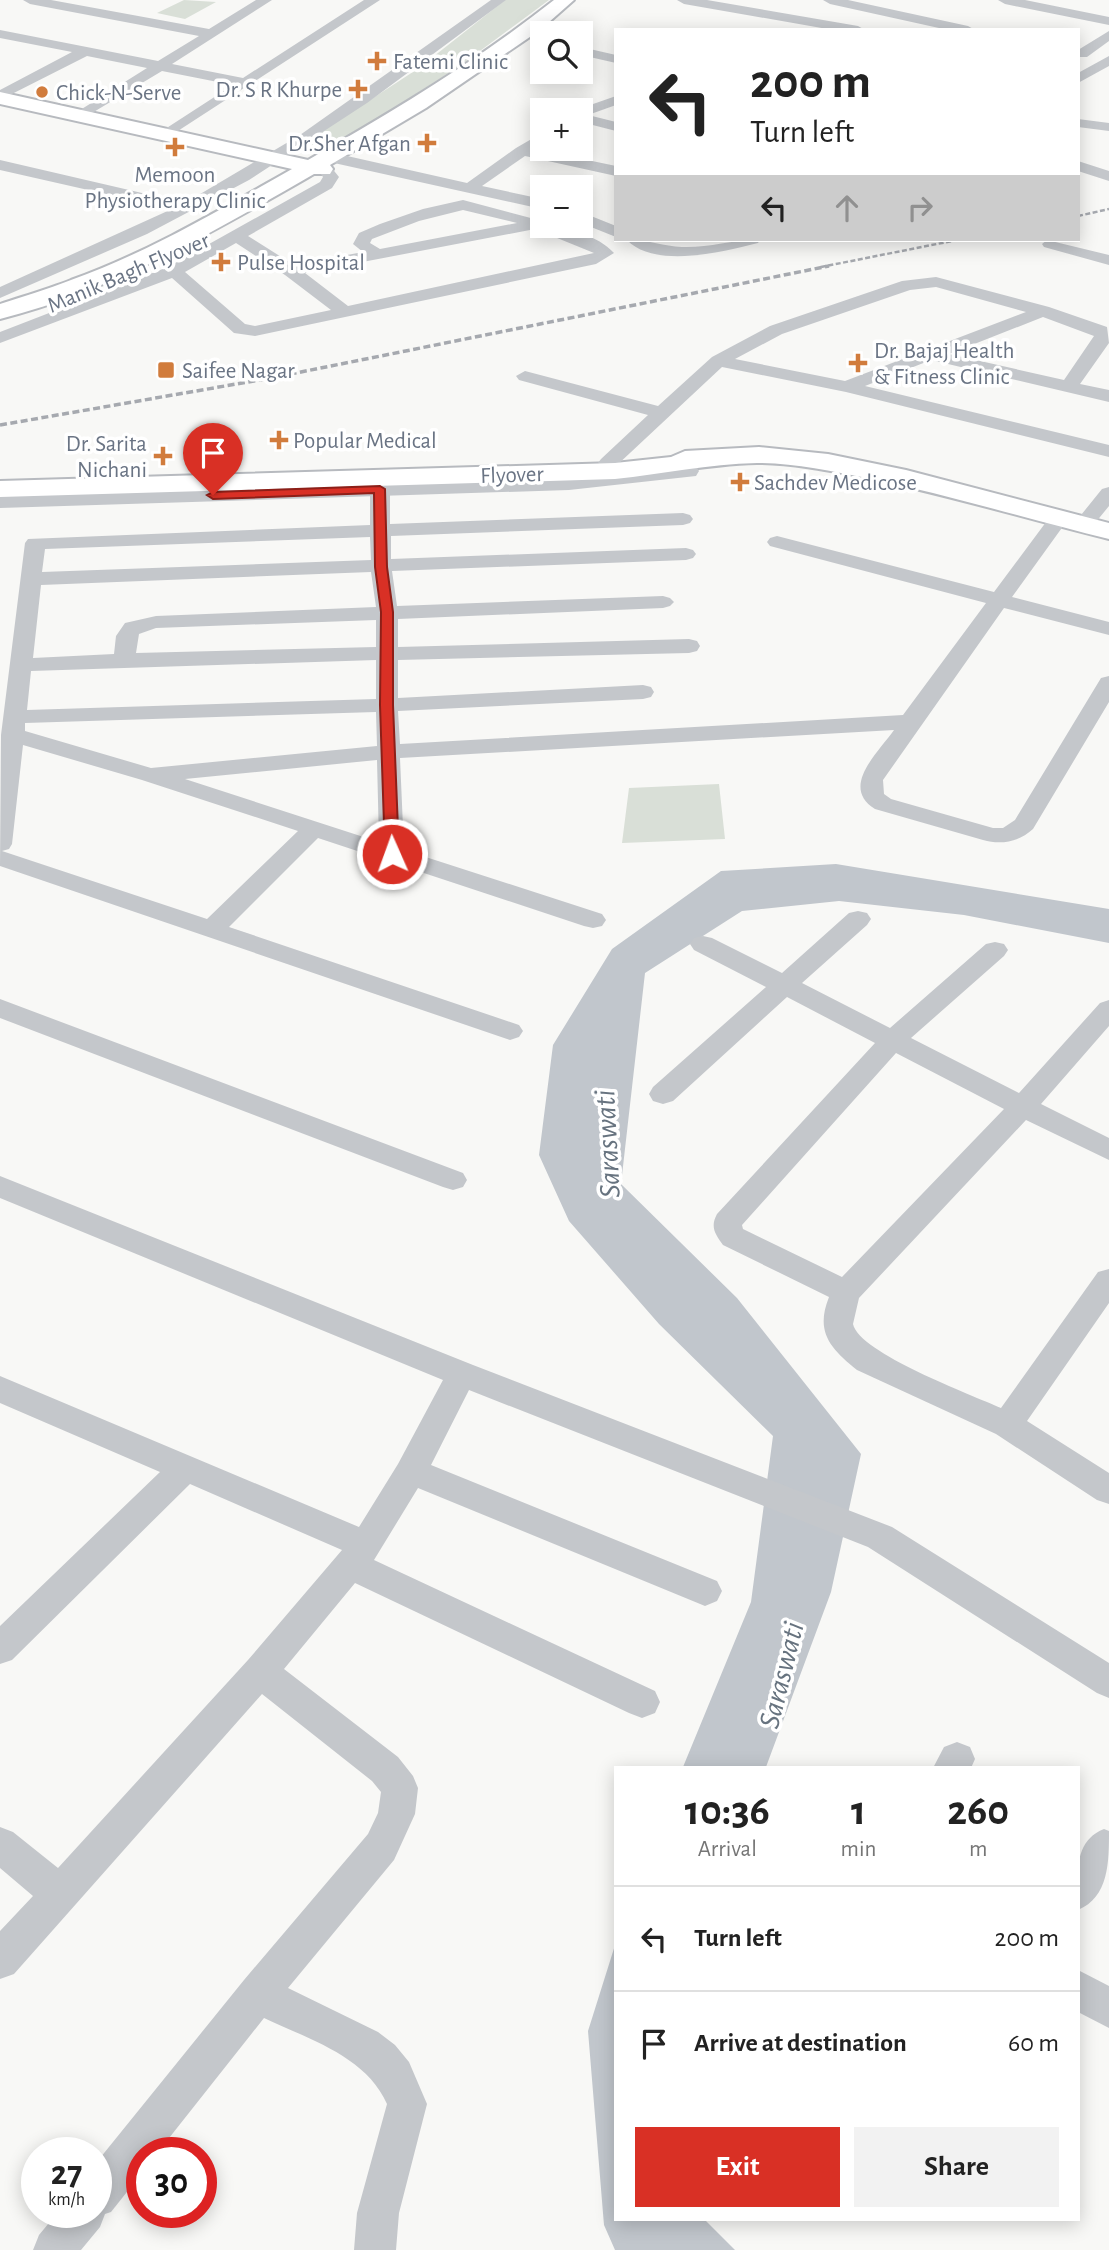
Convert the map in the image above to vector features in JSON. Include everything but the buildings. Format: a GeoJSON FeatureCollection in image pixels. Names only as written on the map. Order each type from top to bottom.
{"type":"FeatureCollection","features":[{"type":"Feature","properties":{"kind":"main road"},"geometry":{"type":"LineString","coordinates":[[326,163],[522,34],[565,0]]}},
{"type":"Feature","properties":{"kind":"main road"},"geometry":{"type":"LineString","coordinates":[[566,21],[585,6]]}},
{"type":"Feature","properties":{"kind":"main road"},"geometry":{"type":"LineString","coordinates":[[0,97],[275,158],[326,163],[482,85],[530,49]]}},
{"type":"Feature","properties":{"kind":"main road","name":"Manik Bagh Flyover"},"geometry":{"type":"LineString","coordinates":[[0,312],[81,285],[130,264],[283,188],[326,163]]}},
{"type":"Feature","properties":{"kind":"main road","name":"Manik Bagh Flyover"},"geometry":{"type":"LineString","coordinates":[[0,325],[145,270],[209,239],[283,188]]}},
{"type":"Feature","properties":{"kind":"main road","name":"Flyover"},"geometry":{"type":"LineString","coordinates":[[0,489],[615,471],[679,465],[769,471],[845,482],[1075,527],[1109,550]]}},
{"type":"Feature","properties":{"kind":"street"},"geometry":{"type":"LineString","coordinates":[[30,0],[211,34]]}},
{"type":"Feature","properties":{"kind":"street"},"geometry":{"type":"LineString","coordinates":[[82,116],[265,0]]}},
{"type":"Feature","properties":{"kind":"street"},"geometry":{"type":"LineString","coordinates":[[167,134],[373,0]]}},
{"type":"Feature","properties":{"kind":"street"},"geometry":{"type":"LineString","coordinates":[[0,293],[187,208],[275,158],[398,76],[499,0]]}},
{"type":"Feature","properties":{"kind":"street"},"geometry":{"type":"LineString","coordinates":[[684,0],[846,28]]}},
{"type":"Feature","properties":{"kind":"street"},"geometry":{"type":"LineString","coordinates":[[830,0],[959,28]]}},
{"type":"Feature","properties":{"kind":"street"},"geometry":{"type":"LineString","coordinates":[[1005,0],[1034,3],[1109,21]]}},
{"type":"Feature","properties":{"kind":"street"},"geometry":{"type":"LineString","coordinates":[[902,16],[919,5]]}},
{"type":"Feature","properties":{"kind":"street"},"geometry":{"type":"LineString","coordinates":[[1080,54],[1109,35]]}},
{"type":"Feature","properties":{"kind":"street"},"geometry":{"type":"LineString","coordinates":[[4,37],[245,83]]}},
{"type":"Feature","properties":{"kind":"street"},"geometry":{"type":"LineString","coordinates":[[0,97],[85,51]]}},
{"type":"Feature","properties":{"kind":"street"},"geometry":{"type":"LineString","coordinates":[[593,53],[614,58]]}},
{"type":"Feature","properties":{"kind":"street"},"geometry":{"type":"LineString","coordinates":[[1080,54],[1109,60]]}},
{"type":"Feature","properties":{"kind":"street"},"geometry":{"type":"LineString","coordinates":[[1080,78],[1109,60]]}},
{"type":"Feature","properties":{"kind":"street"},"geometry":{"type":"LineString","coordinates":[[593,110],[614,101]]}},
{"type":"Feature","properties":{"kind":"street"},"geometry":{"type":"LineString","coordinates":[[593,119],[614,126]]}},
{"type":"Feature","properties":{"kind":"street"},"geometry":{"type":"LineString","coordinates":[[1080,122],[1109,127]]}},
{"type":"Feature","properties":{"kind":"street"},"geometry":{"type":"LineString","coordinates":[[471,187],[530,146]]}},
{"type":"Feature","properties":{"kind":"street"},"geometry":{"type":"LineString","coordinates":[[521,152],[614,172]]}},
{"type":"Feature","properties":{"kind":"street"},"geometry":{"type":"LineString","coordinates":[[0,338],[174,271],[238,237],[326,186],[331,177],[326,163],[471,187],[530,201]]}},
{"type":"Feature","properties":{"kind":"street"},"geometry":{"type":"LineString","coordinates":[[0,165],[187,208]]}},
{"type":"Feature","properties":{"kind":"street"},"geometry":{"type":"LineString","coordinates":[[1080,167],[1109,176]]}},
{"type":"Feature","properties":{"kind":"street"},"geometry":{"type":"LineString","coordinates":[[375,253],[361,244],[365,236],[461,205],[480,207],[530,224]]}},
{"type":"Feature","properties":{"kind":"street"},"geometry":{"type":"LineString","coordinates":[[593,222],[614,231]]}},
{"type":"Feature","properties":{"kind":"street"},"geometry":{"type":"LineString","coordinates":[[291,271],[530,226]]}},
{"type":"Feature","properties":{"kind":"street"},"geometry":{"type":"LineString","coordinates":[[238,237],[291,271],[343,311]]}},
{"type":"Feature","properties":{"kind":"street"},"geometry":{"type":"LineString","coordinates":[[174,271],[240,329],[271,329],[343,311],[596,258],[607,253],[572,238]]}},
{"type":"Feature","properties":{"kind":"street"},"geometry":{"type":"LineString","coordinates":[[640,242],[678,254],[741,242]]}},
{"type":"Feature","properties":{"kind":"street"},"geometry":{"type":"LineString","coordinates":[[1051,244],[1109,260]]}},
{"type":"Feature","properties":{"kind":"street"},"geometry":{"type":"LineString","coordinates":[[608,463],[719,361],[776,330],[923,282],[953,285],[1101,331],[1103,336],[1068,387]]}},
{"type":"Feature","properties":{"kind":"street"},"geometry":{"type":"LineString","coordinates":[[846,387],[1043,311]]}},
{"type":"Feature","properties":{"kind":"street"},"geometry":{"type":"LineString","coordinates":[[931,355],[1109,396]]}},
{"type":"Feature","properties":{"kind":"street"},"geometry":{"type":"LineString","coordinates":[[719,361],[846,387],[1109,451]]}},
{"type":"Feature","properties":{"kind":"street"},"geometry":{"type":"LineString","coordinates":[[525,376],[661,413]]}},
{"type":"Feature","properties":{"kind":"street"},"geometry":{"type":"LineString","coordinates":[[0,482],[608,463],[679,465]]}},
{"type":"Feature","properties":{"kind":"street"},"geometry":{"type":"LineString","coordinates":[[0,501],[583,482],[679,465]]}},
{"type":"Feature","properties":{"kind":"street"},"geometry":{"type":"LineString","coordinates":[[380,489],[381,567],[387,612],[392,854]]}},
{"type":"Feature","properties":{"kind":"street"},"geometry":{"type":"LineString","coordinates":[[1109,493],[1000,600],[871,780],[872,797],[883,804],[1002,836],[1016,832],[1024,824],[1109,683]]}},
{"type":"Feature","properties":{"kind":"street"},"geometry":{"type":"LineString","coordinates":[[0,844],[9,741],[35,543],[682,519]]}},
{"type":"Feature","properties":{"kind":"street"},"geometry":{"type":"LineString","coordinates":[[777,542],[1109,629]]}},
{"type":"Feature","properties":{"kind":"street"},"geometry":{"type":"LineString","coordinates":[[31,579],[686,554]]}},
{"type":"Feature","properties":{"kind":"street"},"geometry":{"type":"LineString","coordinates":[[125,660],[126,634],[138,625],[663,602]]}},
{"type":"Feature","properties":{"kind":"street"},"geometry":{"type":"LineString","coordinates":[[21,665],[690,646]]}},
{"type":"Feature","properties":{"kind":"street"},"geometry":{"type":"LineString","coordinates":[[9,741],[387,705],[643,692]]}},
{"type":"Feature","properties":{"kind":"street"},"geometry":{"type":"LineString","coordinates":[[150,775],[388,752],[768,728],[910,722]]}},
{"type":"Feature","properties":{"kind":"street"},"geometry":{"type":"LineString","coordinates":[[1084,723],[1109,729]]}},
{"type":"Feature","properties":{"kind":"street"},"geometry":{"type":"LineString","coordinates":[[9,741],[150,775],[593,920]]}},
{"type":"Feature","properties":{"kind":"street"},"geometry":{"type":"LineString","coordinates":[[211,930],[314,829]]}},
{"type":"Feature","properties":{"kind":"street"},"geometry":{"type":"LineString","coordinates":[[0,858],[510,1031]]}},
{"type":"Feature","properties":{"kind":"street"},"geometry":{"type":"LineString","coordinates":[[663,1094],[859,919]]}},
{"type":"Feature","properties":{"kind":"street"},"geometry":{"type":"LineString","coordinates":[[702,944],[1109,1150]]}},
{"type":"Feature","properties":{"kind":"street"},"geometry":{"type":"LineString","coordinates":[[846,1292],[733,1237],[727,1222],[894,1039],[996,950]]}},
{"type":"Feature","properties":{"kind":"street"},"geometry":{"type":"LineString","coordinates":[[0,1008],[453,1180]]}},
{"type":"Feature","properties":{"kind":"street"},"geometry":{"type":"LineString","coordinates":[[1109,1009],[1024,1106],[846,1292],[837,1312],[837,1332],[849,1346],[868,1360],[1007,1425],[1109,1490]]}},
{"type":"Feature","properties":{"kind":"street"},"geometry":{"type":"LineString","coordinates":[[0,1186],[461,1374],[880,1537],[1109,1682]]}},
{"type":"Feature","properties":{"kind":"street"},"geometry":{"type":"LineString","coordinates":[[1007,1425],[1106,1288]]}},
{"type":"Feature","properties":{"kind":"street"},"geometry":{"type":"LineString","coordinates":[[0,1959],[260,1671],[358,1555],[410,1473],[461,1374]]}},
{"type":"Feature","properties":{"kind":"street"},"geometry":{"type":"LineString","coordinates":[[1,1391],[185,1468],[642,1702]]}},
{"type":"Feature","properties":{"kind":"street"},"geometry":{"type":"LineString","coordinates":[[0,1649],[185,1468]]}},
{"type":"Feature","properties":{"kind":"street"},"geometry":{"type":"LineString","coordinates":[[410,1473],[428,1477],[705,1591]]}},
{"type":"Feature","properties":{"kind":"street"},"geometry":{"type":"LineString","coordinates":[[112,2177],[258,1994],[381,1847],[396,1814],[400,1788],[385,1769],[260,1671]]}},
{"type":"Feature","properties":{"kind":"street"},"geometry":{"type":"LineString","coordinates":[[0,1845],[60,1894]]}},
{"type":"Feature","properties":{"kind":"street"},"geometry":{"type":"LineString","coordinates":[[1080,1889],[1104,1847]]}},
{"type":"Feature","properties":{"kind":"street"},"geometry":{"type":"LineString","coordinates":[[1080,1991],[1109,2008]]}},
{"type":"Feature","properties":{"kind":"street"},"geometry":{"type":"LineString","coordinates":[[258,1994],[364,2046],[381,2059],[395,2076],[407,2104],[376,2232],[352,2250]]}},
{"type":"Feature","properties":{"kind":"street"},"geometry":{"type":"LineString","coordinates":[[54,2250],[72,2228]]}},
{"type":"Feature","properties":{"kind":"shaded area"},"geometry":{"type":"Polygon","coordinates":[[[184,0],[216,2],[185,19],[157,13],[184,0]]]}},
{"type":"Feature","properties":{"kind":"shaded area"},"geometry":{"type":"Polygon","coordinates":[[[505,0],[549,0],[461,65],[330,149],[304,143],[419,68],[505,0]]]}},
{"type":"Feature","properties":{"kind":"shaded area"},"geometry":{"type":"Polygon","coordinates":[[[719,784],[725,839],[622,843],[629,788],[719,784]]]}},
{"type":"Feature","properties":{"kind":"water","name":"Saraswati"},"geometry":{"type":"Polygon","coordinates":[[[836,864],[1109,909],[1109,943],[964,915],[839,901],[742,911],[645,973],[621,1184],[737,1298],[861,1454],[831,1592],[766,1766],[683,1766],[751,1602],[773,1436],[659,1324],[569,1221],[539,1155],[553,1045],[612,949],[721,871],[836,864]]]}},
{"type":"Feature","properties":{"kind":"water"},"geometry":{"type":"Polygon","coordinates":[[[614,1948],[614,2221],[706,2221],[735,2250],[615,2250],[604,2225],[588,2031],[614,1948]]]}},
{"type":"Feature","properties":{"kind":"railway"},"geometry":{"type":"LineString","coordinates":[[1080,216],[1109,209]]}},
{"type":"Feature","properties":{"kind":"railway"},"geometry":{"type":"LineString","coordinates":[[821,267],[947,242]]}},
{"type":"Feature","properties":{"kind":"railway"},"geometry":{"type":"LineString","coordinates":[[0,425],[271,378],[829,266]]}},
{"type":"Feature","properties":{"kind":"place","name":"Fatemi Clinic"},"geometry":{"type":"Point","coordinates":[377,61]}},
{"type":"Feature","properties":{"kind":"place","name":"Dr. S R Khurpe"},"geometry":{"type":"Point","coordinates":[358,89]}},
{"type":"Feature","properties":{"kind":"place","name":"Chick-N-Serve"},"geometry":{"type":"Point","coordinates":[42,92]}},
{"type":"Feature","properties":{"kind":"place","name":"Dr.Sher Afgan"},"geometry":{"type":"Point","coordinates":[427,143]}},
{"type":"Feature","properties":{"kind":"place","name":"Memoon Physiotherapy Clinic"},"geometry":{"type":"Point","coordinates":[175,147]}},
{"type":"Feature","properties":{"kind":"place","name":"Pulse Hospital"},"geometry":{"type":"Point","coordinates":[221,262]}},
{"type":"Feature","properties":{"kind":"place","name":"Dr. Bajaj Health & Fitness Clinic"},"geometry":{"type":"Point","coordinates":[858,363]}},
{"type":"Feature","properties":{"kind":"place","name":"Saifee Nagar"},"geometry":{"type":"Point","coordinates":[166,370]}},
{"type":"Feature","properties":{"kind":"place","name":"Popular Medical"},"geometry":{"type":"Point","coordinates":[279,440]}},
{"type":"Feature","properties":{"kind":"place","name":"Dr. Sarita Nichani"},"geometry":{"type":"Point","coordinates":[163,456]}},
{"type":"Feature","properties":{"kind":"place","name":"Sachdev Medicose"},"geometry":{"type":"Point","coordinates":[740,482]}},
{"type":"Feature","properties":{"kind":"route"},"geometry":{"type":"LineString","coordinates":[[213,495],[380,489],[381,567],[387,612],[392,854]]}}]}
